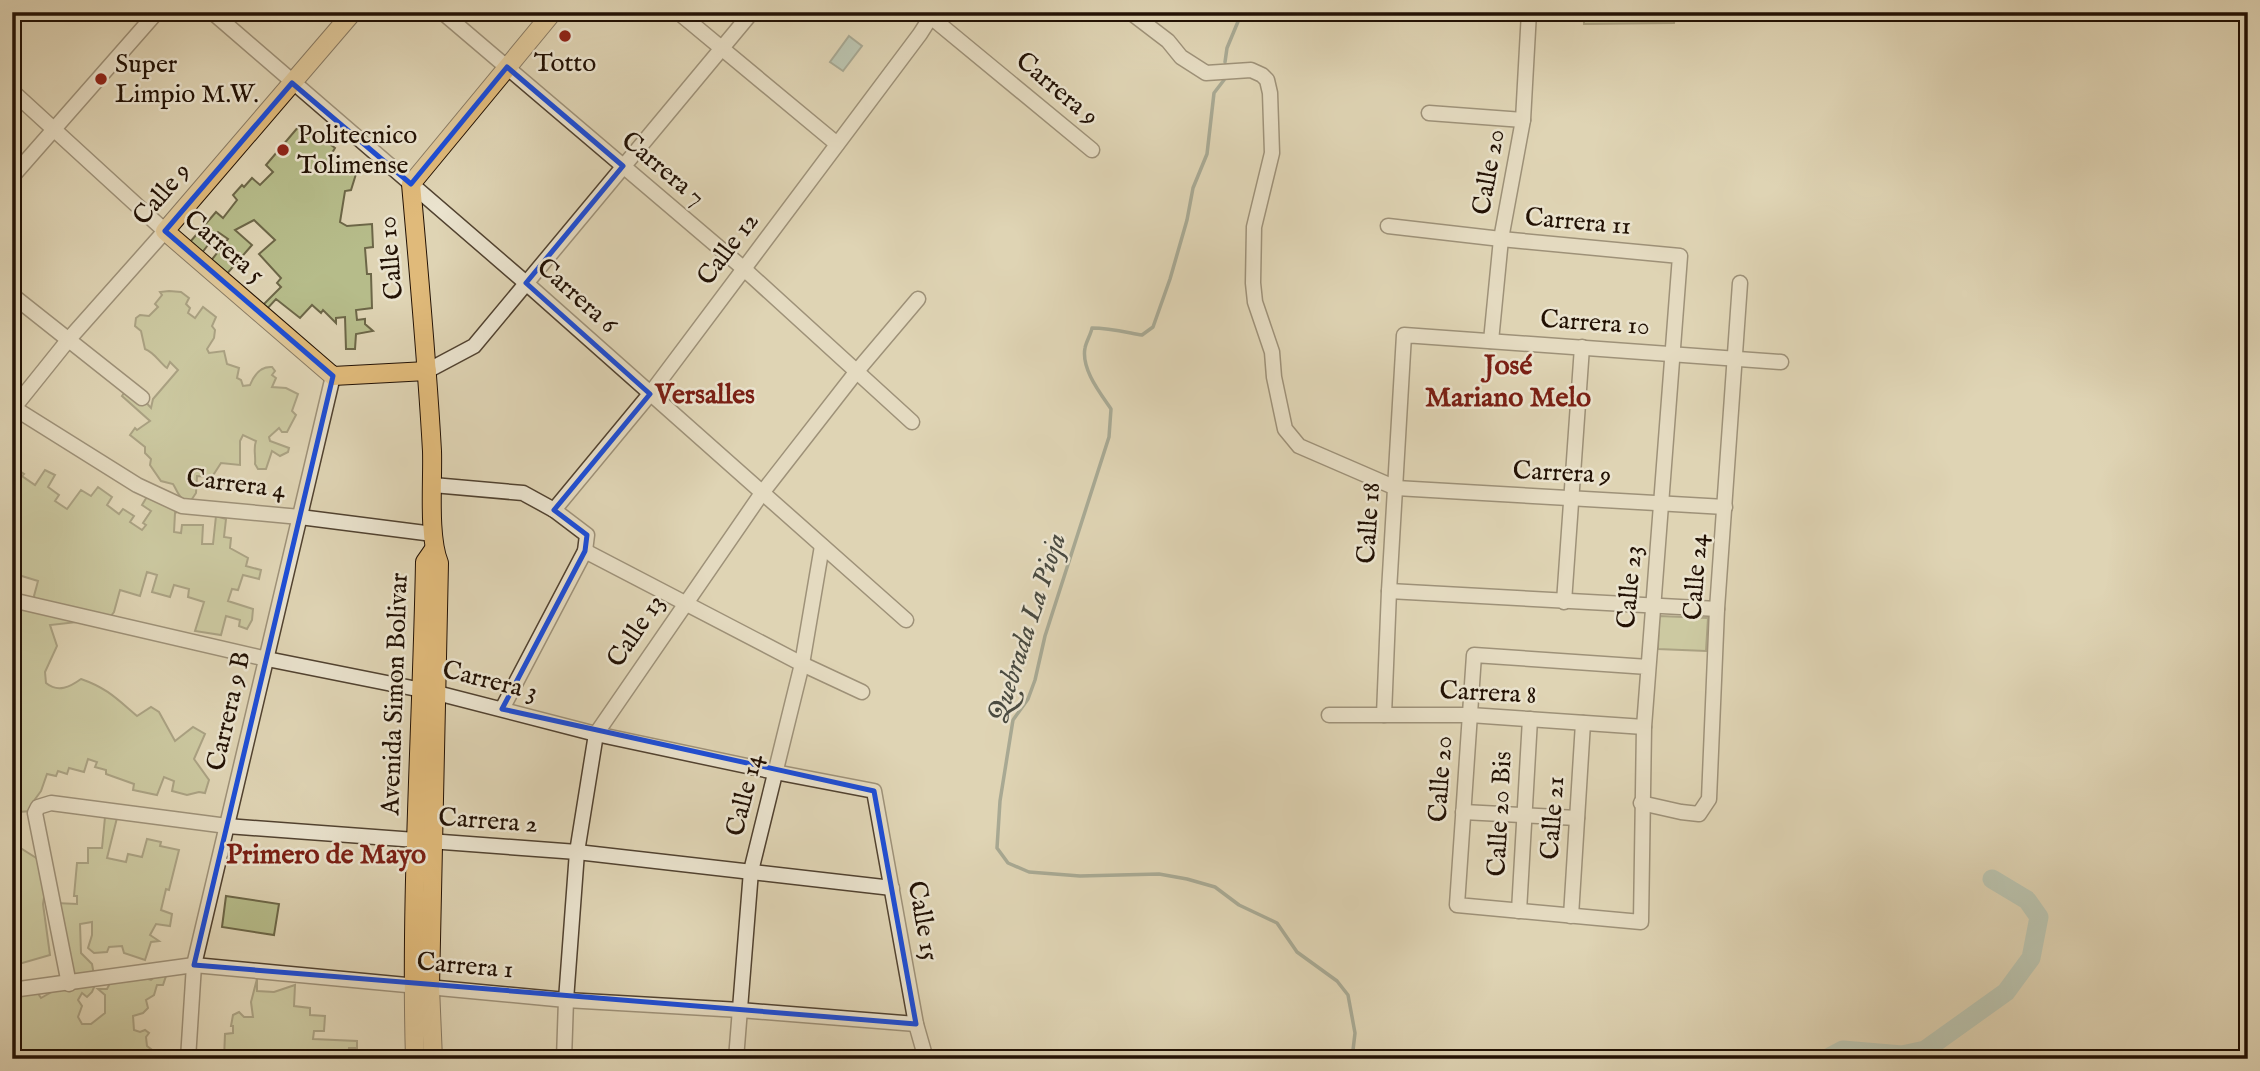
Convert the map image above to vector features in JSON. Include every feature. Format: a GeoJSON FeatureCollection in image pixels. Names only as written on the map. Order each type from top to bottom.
{"type":"FeatureCollection","features":[{"type":"Feature","properties":{"kind":"main road","name":"Calle 9"},"geometry":{"type":"LineString","coordinates":[[165,231],[353,12]]}},
{"type":"Feature","properties":{"kind":"main road","name":"Calle 10"},"geometry":{"type":"LineString","coordinates":[[434,542],[427,371],[411,184],[553,12]]}},
{"type":"Feature","properties":{"kind":"main road","name":"Carrera 5"},"geometry":{"type":"LineString","coordinates":[[165,231],[333,376]]}},
{"type":"Feature","properties":{"kind":"main road"},"geometry":{"type":"LineString","coordinates":[[333,376],[427,371]]}},
{"type":"Feature","properties":{"kind":"main road","name":"Avenida Simon Bolivar"},"geometry":{"type":"LineString","coordinates":[[415,1059],[422,987],[430,692],[425,562],[434,542]]}},
{"type":"Feature","properties":{"kind":"main road","name":"Avenida Simon Bolivar"},"geometry":{"type":"LineString","coordinates":[[422,987],[433,1059]]}},
{"type":"Feature","properties":{"kind":"street"},"geometry":{"type":"LineString","coordinates":[[12,177],[157,12]]}},
{"type":"Feature","properties":{"kind":"street","name":"Carrera 6"},"geometry":{"type":"LineString","coordinates":[[212,12],[526,283],[906,620]]}},
{"type":"Feature","properties":{"kind":"street","name":"Carrera 7"},"geometry":{"type":"LineString","coordinates":[[442,12],[743,268],[912,422]]}},
{"type":"Feature","properties":{"kind":"street"},"geometry":{"type":"LineString","coordinates":[[678,12],[837,144]]}},
{"type":"Feature","properties":{"kind":"street"},"geometry":{"type":"LineString","coordinates":[[427,371],[474,346],[752,12]]}},
{"type":"Feature","properties":{"kind":"street"},"geometry":{"type":"LineString","coordinates":[[1130,12],[1168,41],[1181,57],[1206,73],[1251,70],[1267,80],[1270,93],[1272,153],[1254,227],[1252,263],[1255,302],[1272,352],[1274,377],[1285,429],[1299,446],[1396,488]]}},
{"type":"Feature","properties":{"kind":"street","name":"Calle 20"},"geometry":{"type":"LineString","coordinates":[[1491,341],[1501,239],[1523,120],[1529,12]]}},
{"type":"Feature","properties":{"kind":"street","name":"Carrera 9"},"geometry":{"type":"LineString","coordinates":[[930,14],[1092,150]]}},
{"type":"Feature","properties":{"kind":"street","name":"Calle 12"},"geometry":{"type":"LineString","coordinates":[[554,510],[650,394],[920,34],[930,14]]}},
{"type":"Feature","properties":{"kind":"street","name":"Carrera 5"},"geometry":{"type":"LineString","coordinates":[[12,91],[165,231]]}},
{"type":"Feature","properties":{"kind":"street"},"geometry":{"type":"LineString","coordinates":[[1429,113],[1523,120]]}},
{"type":"Feature","properties":{"kind":"street","name":"Carrera 11"},"geometry":{"type":"LineString","coordinates":[[1388,226],[1679,256]]}},
{"type":"Feature","properties":{"kind":"street","name":"Calle 9"},"geometry":{"type":"LineString","coordinates":[[13,409],[69,340],[165,231]]}},
{"type":"Feature","properties":{"kind":"street","name":"Calle 23"},"geometry":{"type":"LineString","coordinates":[[1571,916],[1640,922],[1644,727],[1679,256]]}},
{"type":"Feature","properties":{"kind":"street","name":"Calle 24"},"geometry":{"type":"LineString","coordinates":[[1642,803],[1699,814],[1709,799],[1717,609],[1740,283]]}},
{"type":"Feature","properties":{"kind":"street"},"geometry":{"type":"LineString","coordinates":[[12,295],[142,398]]}},
{"type":"Feature","properties":{"kind":"street","name":"Calle 13"},"geometry":{"type":"LineString","coordinates":[[564,1059],[577,852],[596,734],[762,493],[918,299]]}},
{"type":"Feature","properties":{"kind":"street","name":"Calle 18"},"geometry":{"type":"LineString","coordinates":[[1384,715],[1404,335]]}},
{"type":"Feature","properties":{"kind":"street","name":"Carrera 10"},"geometry":{"type":"LineString","coordinates":[[1404,335],[1782,362]]}},
{"type":"Feature","properties":{"kind":"street"},"geometry":{"type":"LineString","coordinates":[[1564,602],[1582,347]]}},
{"type":"Feature","properties":{"kind":"street","name":"Carrera 9 B"},"geometry":{"type":"LineString","coordinates":[[188,1059],[194,965],[333,376]]}},
{"type":"Feature","properties":{"kind":"street","name":"Carrera 4"},"geometry":{"type":"LineString","coordinates":[[13,409],[137,485],[182,506],[300,517],[434,542]]}},
{"type":"Feature","properties":{"kind":"street"},"geometry":{"type":"LineString","coordinates":[[433,485],[523,493],[554,510],[587,535],[585,551],[502,709]]}},
{"type":"Feature","properties":{"kind":"street","name":"Carrera 9"},"geometry":{"type":"LineString","coordinates":[[1396,488],[1726,507]]}},
{"type":"Feature","properties":{"kind":"street","name":"Calle 14"},"geometry":{"type":"LineString","coordinates":[[736,1059],[751,871],[803,664],[822,546]]}},
{"type":"Feature","properties":{"kind":"street"},"geometry":{"type":"LineString","coordinates":[[585,551],[862,692]]}},
{"type":"Feature","properties":{"kind":"street"},"geometry":{"type":"LineString","coordinates":[[1389,592],[1717,609]]}},
{"type":"Feature","properties":{"kind":"street","name":"Carrera 3"},"geometry":{"type":"LineString","coordinates":[[12,600],[267,659],[430,692],[596,734],[874,791]]}},
{"type":"Feature","properties":{"kind":"street","name":"Calle 20"},"geometry":{"type":"LineString","coordinates":[[1519,911],[1457,905],[1474,655],[1648,667]]}},
{"type":"Feature","properties":{"kind":"street","name":"Carrera 8"},"geometry":{"type":"LineString","coordinates":[[1329,715],[1470,715],[1644,727]]}},
{"type":"Feature","properties":{"kind":"street","name":"Calle 20 Bis"},"geometry":{"type":"LineString","coordinates":[[1519,911],[1530,719]]}},
{"type":"Feature","properties":{"kind":"street","name":"Calle 21"},"geometry":{"type":"LineString","coordinates":[[1571,916],[1583,723]]}},
{"type":"Feature","properties":{"kind":"street","name":"Calle 15"},"geometry":{"type":"LineString","coordinates":[[874,791],[916,1024],[926,1059]]}},
{"type":"Feature","properties":{"kind":"street","name":"Carrera 2"},"geometry":{"type":"LineString","coordinates":[[69,984],[35,813],[38,807],[51,803],[227,826],[577,852],[892,888]]}},
{"type":"Feature","properties":{"kind":"street"},"geometry":{"type":"LineString","coordinates":[[1463,812],[1577,818]]}},
{"type":"Feature","properties":{"kind":"street"},"geometry":{"type":"LineString","coordinates":[[1519,911],[1571,916]]}},
{"type":"Feature","properties":{"kind":"street","name":"Carrera 1"},"geometry":{"type":"LineString","coordinates":[[12,990],[194,965],[566,1000],[916,1024]]}},
{"type":"Feature","properties":{"kind":"highlighted area"},"geometry":{"type":"Polygon","coordinates":[[[507,67],[623,166],[526,283],[650,394],[554,510],[587,535],[585,551],[502,709],[874,791],[916,1024],[194,965],[333,376],[165,231],[292,83],[411,184],[507,67]]]}},
{"type":"Feature","properties":{"kind":"green space"},"geometry":{"type":"Polygon","coordinates":[[[1584,12],[1675,12],[1674,23],[1584,24],[1584,12]]]}},
{"type":"Feature","properties":{"kind":"green space"},"geometry":{"type":"Polygon","coordinates":[[[299,126],[317,143],[322,138],[335,148],[329,158],[339,165],[347,163],[356,174],[351,190],[345,191],[340,222],[347,226],[372,224],[373,247],[365,248],[367,274],[371,274],[372,308],[356,310],[357,320],[365,319],[365,324],[373,331],[356,334],[355,349],[346,349],[345,317],[336,318],[336,323],[323,310],[321,313],[312,305],[300,318],[276,299],[265,311],[261,307],[281,287],[277,283],[281,278],[259,254],[275,240],[254,220],[235,230],[252,245],[225,276],[210,262],[228,239],[218,232],[201,254],[190,242],[216,212],[223,218],[237,200],[233,195],[242,185],[244,187],[252,178],[260,185],[273,172],[266,165],[299,126]]]}},
{"type":"Feature","properties":{"kind":"green space"},"geometry":{"type":"Polygon","coordinates":[[[160,292],[181,292],[189,298],[186,304],[190,308],[188,313],[195,318],[203,307],[216,317],[212,326],[215,330],[214,338],[207,349],[209,353],[224,351],[227,364],[239,368],[237,378],[243,386],[250,385],[261,370],[272,367],[275,371],[272,375],[276,378],[272,387],[286,388],[298,394],[292,411],[296,415],[287,432],[282,432],[279,428],[269,437],[270,441],[289,448],[288,452],[280,456],[272,451],[266,469],[258,469],[255,464],[256,441],[243,435],[240,441],[240,465],[221,463],[212,477],[197,476],[196,493],[190,502],[181,498],[173,484],[161,481],[150,465],[151,459],[145,453],[145,447],[130,435],[135,428],[137,430],[150,421],[122,396],[128,387],[151,408],[153,399],[178,370],[170,362],[167,368],[145,349],[141,331],[135,326],[136,318],[140,315],[149,316],[158,307],[155,304],[162,295],[160,292]]]}},
{"type":"Feature","properties":{"kind":"green space"},"geometry":{"type":"Polygon","coordinates":[[[12,466],[35,485],[45,470],[55,475],[48,487],[59,495],[55,501],[67,509],[81,490],[91,496],[98,487],[112,497],[107,505],[119,514],[123,509],[134,516],[130,522],[142,530],[151,511],[142,505],[148,495],[179,511],[175,513],[174,532],[181,533],[182,525],[203,525],[202,544],[213,544],[216,516],[226,519],[224,537],[231,538],[230,548],[248,558],[246,566],[261,570],[259,579],[243,575],[238,590],[232,589],[228,601],[253,609],[252,620],[247,629],[239,626],[240,620],[226,616],[221,635],[195,631],[204,602],[188,597],[189,589],[174,585],[170,597],[152,592],[157,575],[147,572],[140,596],[120,590],[110,617],[36,601],[34,596],[38,581],[12,573],[12,466]]]}},
{"type":"Feature","properties":{"kind":"green space"},"geometry":{"type":"Polygon","coordinates":[[[12,608],[35,608],[77,622],[50,625],[57,646],[45,672],[46,683],[55,688],[64,688],[81,679],[90,682],[105,690],[137,716],[151,707],[159,712],[175,741],[193,727],[205,734],[194,759],[209,780],[205,793],[187,795],[172,791],[174,781],[164,777],[157,795],[133,790],[134,784],[106,774],[106,770],[95,767],[97,762],[88,759],[84,772],[69,768],[67,774],[58,771],[56,776],[47,774],[41,791],[33,802],[33,811],[17,812],[16,837],[19,847],[41,861],[46,886],[43,904],[50,955],[12,966],[12,608]]]}},
{"type":"Feature","properties":{"kind":"green space"},"geometry":{"type":"Polygon","coordinates":[[[1659,616],[1708,618],[1706,651],[1658,649],[1659,616]]]}},
{"type":"Feature","properties":{"kind":"green space"},"geometry":{"type":"Polygon","coordinates":[[[105,817],[117,818],[107,858],[126,862],[128,854],[142,857],[147,839],[161,842],[160,846],[179,850],[161,910],[172,914],[170,926],[156,924],[150,935],[159,941],[151,942],[145,960],[124,953],[122,946],[109,947],[107,952],[94,953],[88,948],[92,922],[80,924],[81,953],[92,964],[94,975],[73,980],[56,903],[77,904],[77,896],[74,896],[77,863],[88,863],[88,848],[102,848],[105,817]]]}},
{"type":"Feature","properties":{"kind":"green space"},"geometry":{"type":"Polygon","coordinates":[[[226,896],[279,904],[274,935],[222,927],[226,896]]]}},
{"type":"Feature","properties":{"kind":"green space"},"geometry":{"type":"Polygon","coordinates":[[[157,975],[166,976],[163,985],[157,985],[154,995],[146,1000],[148,1008],[133,1016],[134,1030],[145,1030],[149,1033],[146,1037],[147,1046],[156,1053],[155,1059],[12,1059],[12,1002],[24,995],[37,992],[41,998],[64,987],[74,989],[95,985],[87,997],[82,993],[78,1000],[82,1006],[78,1017],[82,1024],[91,1024],[105,1013],[105,995],[98,989],[107,989],[110,983],[138,976],[151,980],[157,975]]]}},
{"type":"Feature","properties":{"kind":"green space"},"geometry":{"type":"Polygon","coordinates":[[[257,979],[257,991],[274,992],[295,985],[294,1006],[310,1008],[310,1015],[325,1016],[324,1031],[314,1031],[313,1039],[357,1041],[357,1048],[349,1048],[348,1059],[224,1059],[225,1034],[233,1033],[233,1015],[239,1012],[244,1017],[253,1017],[251,1002],[257,979]]]}},
{"type":"Feature","properties":{"kind":"water"},"geometry":{"type":"Polygon","coordinates":[[[849,36],[862,46],[843,71],[830,62],[849,36]]]}},
{"type":"Feature","properties":{"kind":"waterway","name":"Quebrada La Pioja"},"geometry":{"type":"LineString","coordinates":[[1225,62],[1227,48],[1242,12]]}},
{"type":"Feature","properties":{"kind":"waterway","name":"Quebrada La Pioja"},"geometry":{"type":"LineString","coordinates":[[1224,80],[1214,93],[1207,154],[1193,188],[1187,220],[1153,327],[1142,335],[1092,328],[1086,346],[1085,356],[1089,372],[1111,409],[1109,437],[1045,636],[1035,680],[1028,699],[1013,720],[1000,801],[997,848],[1008,863],[1029,872],[1080,876],[1159,874],[1187,879],[1215,887],[1239,905],[1277,923],[1297,952],[1337,981],[1348,995],[1355,1033],[1352,1059]]}},
{"type":"Feature","properties":{"kind":"waterway"},"geometry":{"type":"LineString","coordinates":[[1826,1059],[1843,1050],[1902,1055],[1925,1050],[2006,992],[2031,958],[2039,917],[2027,900],[1992,879]]}},
{"type":"Feature","properties":{"kind":"place","name":"Totto"},"geometry":{"type":"Point","coordinates":[565,36]}},
{"type":"Feature","properties":{"kind":"place","name":"Super Limpio M.W."},"geometry":{"type":"Point","coordinates":[101,79]}},
{"type":"Feature","properties":{"kind":"place","name":"Politecnico Tolimense"},"geometry":{"type":"Point","coordinates":[283,150]}},
{"type":"Feature","properties":{"kind":"district","name":"José Mariano Melo"},"geometry":{"type":"Point","coordinates":[1508,382]}},
{"type":"Feature","properties":{"kind":"district","name":"Versalles"},"geometry":{"type":"Point","coordinates":[705,395]}},
{"type":"Feature","properties":{"kind":"district","name":"Primero de Mayo"},"geometry":{"type":"Point","coordinates":[326,855]}}]}
